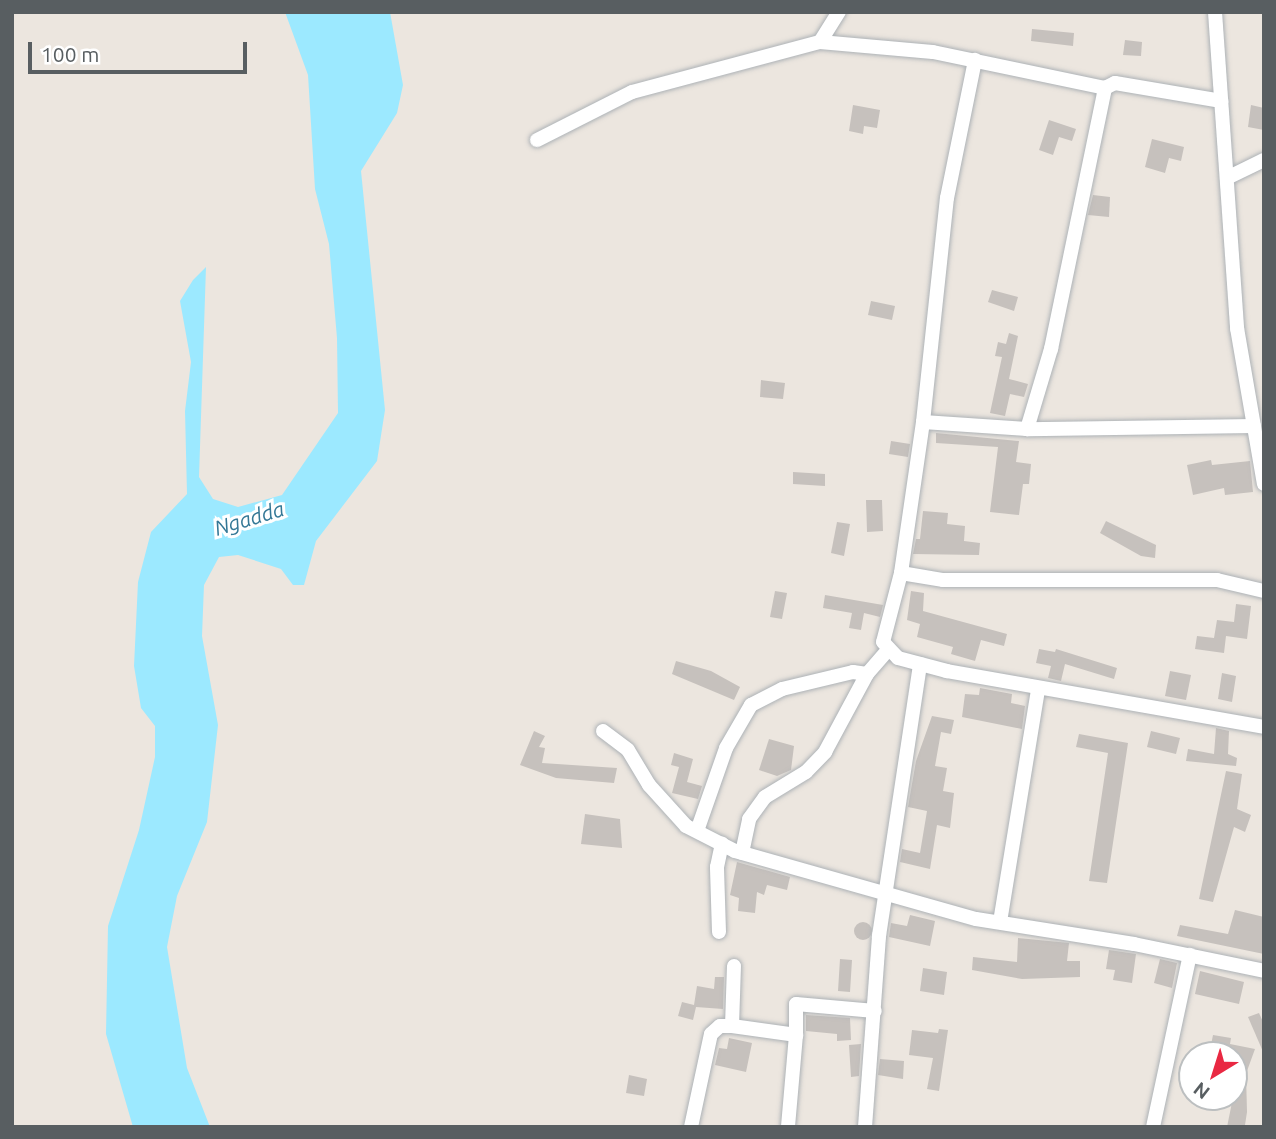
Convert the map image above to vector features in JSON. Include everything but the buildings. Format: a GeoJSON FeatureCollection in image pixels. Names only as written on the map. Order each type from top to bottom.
{"type":"FeatureCollection","features":[{"type":"Feature","properties":{"kind":"street"},"geometry":{"type":"LineString","coordinates":[[820,42],[839,12]]}},
{"type":"Feature","properties":{"kind":"street"},"geometry":{"type":"LineString","coordinates":[[1215,12],[1237,328],[1264,484]]}},
{"type":"Feature","properties":{"kind":"street"},"geometry":{"type":"LineString","coordinates":[[537,140],[632,92],[820,42],[975,60],[1105,88],[1115,83],[1221,101]]}},
{"type":"Feature","properties":{"kind":"street"},"geometry":{"type":"LineString","coordinates":[[975,60],[947,198],[923,422],[901,573],[883,642],[888,650],[920,664],[1038,689],[1264,727]]}},
{"type":"Feature","properties":{"kind":"street"},"geometry":{"type":"LineString","coordinates":[[1027,429],[1051,349],[1105,88]]}},
{"type":"Feature","properties":{"kind":"street"},"geometry":{"type":"LineString","coordinates":[[1228,177],[1264,160]]}},
{"type":"Feature","properties":{"kind":"street"},"geometry":{"type":"LineString","coordinates":[[923,422],[1027,429],[1254,426]]}},
{"type":"Feature","properties":{"kind":"street"},"geometry":{"type":"LineString","coordinates":[[901,573],[943,580],[1216,580],[1264,591]]}},
{"type":"Feature","properties":{"kind":"street"},"geometry":{"type":"LineString","coordinates":[[742,853],[749,819],[765,797],[806,772],[825,752],[867,674],[888,650]]}},
{"type":"Feature","properties":{"kind":"street"},"geometry":{"type":"LineString","coordinates":[[865,1127],[884,896],[920,664]]}},
{"type":"Feature","properties":{"kind":"street"},"geometry":{"type":"LineString","coordinates":[[697,831],[726,748],[751,705],[782,689],[853,672],[867,674]]}},
{"type":"Feature","properties":{"kind":"street"},"geometry":{"type":"LineString","coordinates":[[1000,922],[1038,689]]}},
{"type":"Feature","properties":{"kind":"street"},"geometry":{"type":"LineString","coordinates":[[603,731],[628,750],[649,785],[686,826],[742,853],[884,896],[1000,922],[1264,971]]}},
{"type":"Feature","properties":{"kind":"street"},"geometry":{"type":"LineString","coordinates":[[719,932],[717,867],[722,844]]}},
{"type":"Feature","properties":{"kind":"street"},"geometry":{"type":"LineString","coordinates":[[1153,1127],[1190,956]]}},
{"type":"Feature","properties":{"kind":"street"},"geometry":{"type":"LineString","coordinates":[[732,1026],[734,965]]}},
{"type":"Feature","properties":{"kind":"street"},"geometry":{"type":"LineString","coordinates":[[788,1127],[796,1004],[876,1011]]}},
{"type":"Feature","properties":{"kind":"street"},"geometry":{"type":"LineString","coordinates":[[691,1127],[711,1034],[720,1026],[796,1035]]}},
{"type":"Feature","properties":{"kind":"water","name":"Ngadda"},"geometry":{"type":"Polygon","coordinates":[[[285,12],[390,12],[403,85],[397,113],[361,171],[385,410],[377,461],[316,541],[304,585],[293,585],[281,569],[238,555],[219,557],[204,585],[202,636],[218,725],[207,822],[177,896],[167,947],[187,1068],[210,1127],[133,1127],[106,1034],[108,926],[139,830],[155,757],[155,726],[141,708],[134,666],[138,582],[151,532],[187,494],[185,411],[191,362],[180,301],[193,280],[206,267],[199,477],[213,499],[238,507],[282,495],[338,413],[337,338],[329,244],[315,189],[308,75],[285,12]]]}}]}
